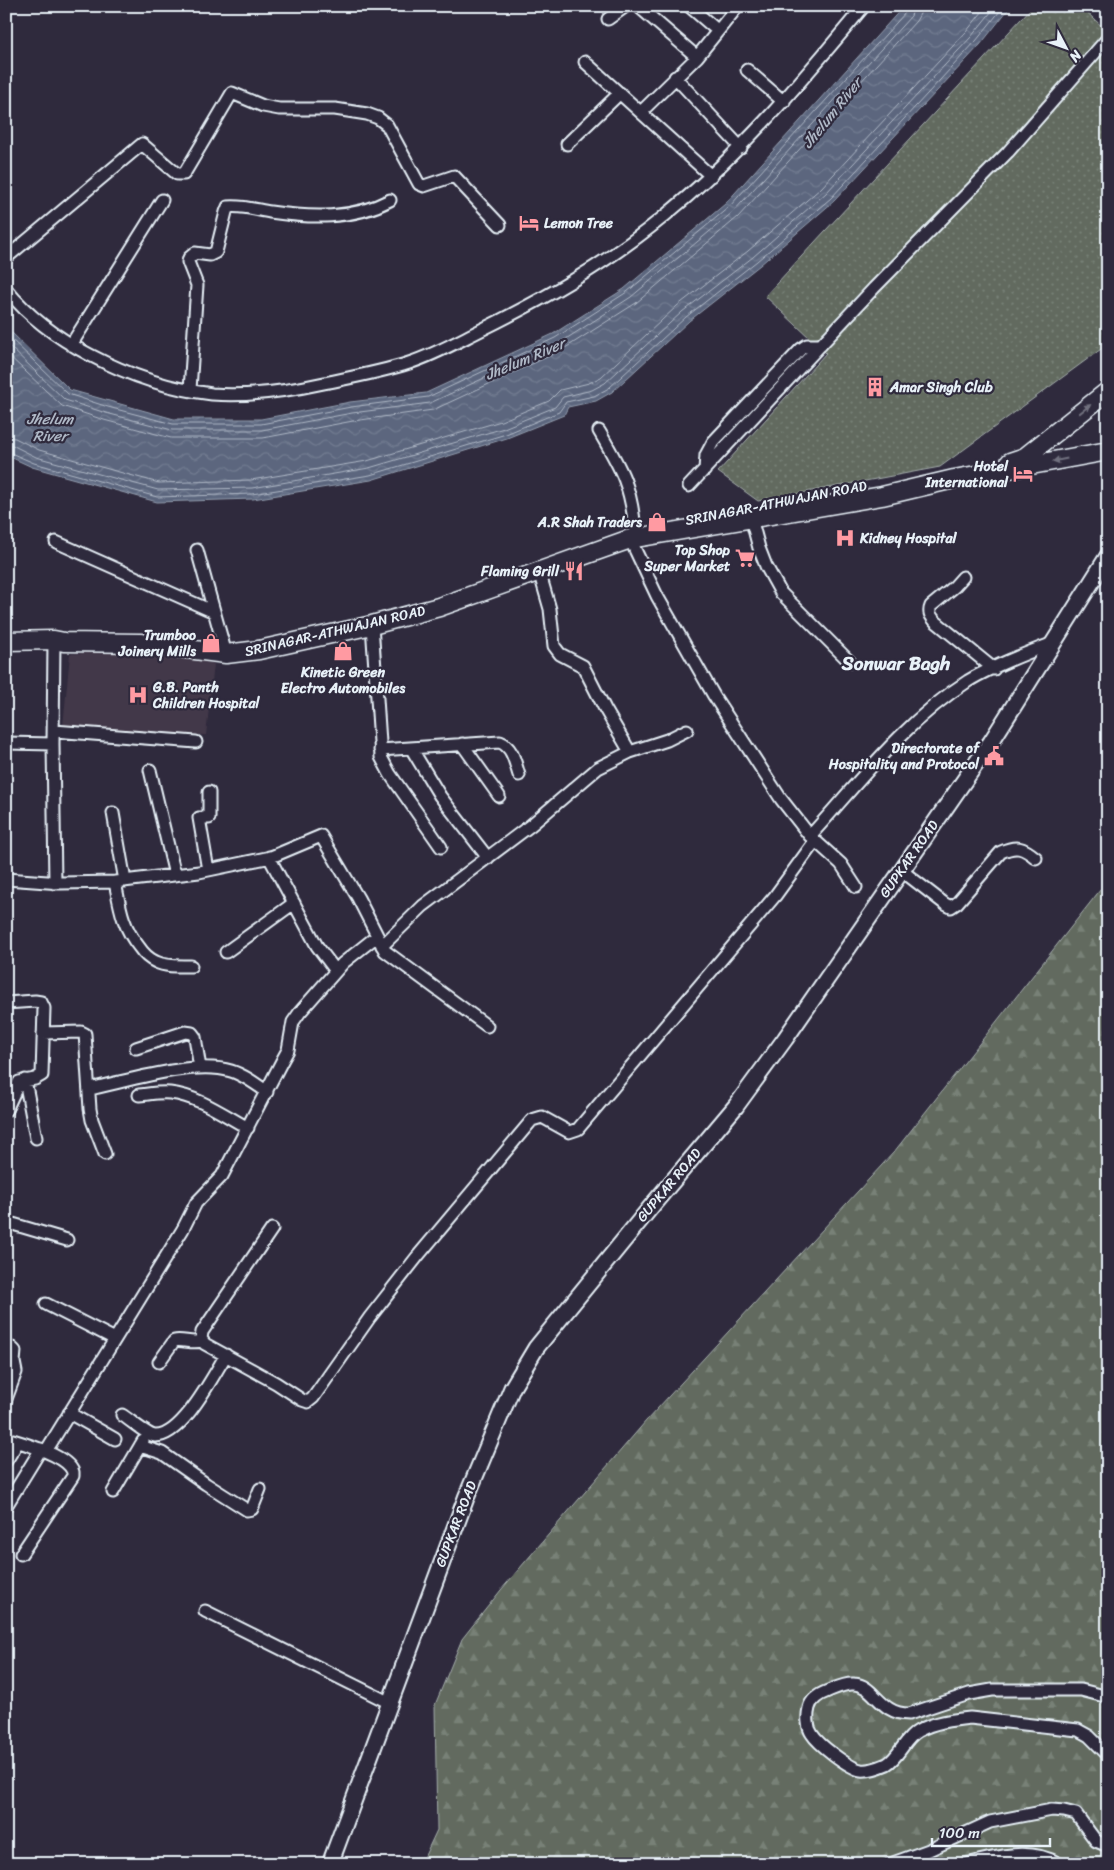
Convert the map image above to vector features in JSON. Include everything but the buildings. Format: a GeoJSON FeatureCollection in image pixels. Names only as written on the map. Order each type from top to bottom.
{"type":"FeatureCollection","features":[{"type":"Feature","properties":{"kind":"highway"},"geometry":{"type":"LineString","coordinates":[[1021,464],[1025,457],[1108,391]]}},
{"type":"Feature","properties":{"kind":"highway","name":"SRINAGAR-ATHWAJAN ROAD"},"geometry":{"type":"LineString","coordinates":[[58,642],[125,642],[226,654],[259,650],[372,625],[464,599],[632,535],[874,485],[1108,451]]}},
{"type":"Feature","properties":{"kind":"highway","name":"SRINAGAR-ATHWAJAN ROAD"},"geometry":{"type":"LineString","coordinates":[[632,535],[751,518],[882,496],[998,468]]}},
{"type":"Feature","properties":{"kind":"highway"},"geometry":{"type":"LineString","coordinates":[[6,640],[58,642]]}},
{"type":"Feature","properties":{"kind":"highway"},"geometry":{"type":"LineString","coordinates":[[6,647],[58,642]]}},
{"type":"Feature","properties":{"kind":"main road","name":"GUPKAR ROAD"},"geometry":{"type":"LineString","coordinates":[[330,1864],[466,1498],[512,1388],[536,1348],[658,1197],[736,1106],[785,1039],[991,742],[1108,556]]}},
{"type":"Feature","properties":{"kind":"street"},"geometry":{"type":"LineString","coordinates":[[608,19],[626,6]]}},
{"type":"Feature","properties":{"kind":"street"},"geometry":{"type":"LineString","coordinates":[[638,6],[697,56]]}},
{"type":"Feature","properties":{"kind":"street"},"geometry":{"type":"LineString","coordinates":[[689,6],[718,32]]}},
{"type":"Feature","properties":{"kind":"street"},"geometry":{"type":"LineString","coordinates":[[641,112],[697,56],[738,6]]}},
{"type":"Feature","properties":{"kind":"street"},"geometry":{"type":"LineString","coordinates":[[6,289],[18,303],[71,345],[115,368],[163,385],[212,394],[255,394],[308,386],[370,374],[410,362],[434,353],[526,308],[580,277],[624,248],[711,176],[741,148],[784,102],[864,6]]}},
{"type":"Feature","properties":{"kind":"street"},"geometry":{"type":"LineString","coordinates":[[689,486],[874,288],[1008,152],[1108,38]]}},
{"type":"Feature","properties":{"kind":"street"},"geometry":{"type":"LineString","coordinates":[[585,62],[711,176]]}},
{"type":"Feature","properties":{"kind":"street"},"geometry":{"type":"LineString","coordinates":[[747,70],[784,102]]}},
{"type":"Feature","properties":{"kind":"street"},"geometry":{"type":"LineString","coordinates":[[675,77],[741,148]]}},
{"type":"Feature","properties":{"kind":"street"},"geometry":{"type":"LineString","coordinates":[[6,258],[142,144],[177,174],[184,174],[232,92],[263,106],[279,109],[335,109],[367,114],[378,118],[388,125],[419,184],[426,186],[454,176],[500,225]]}},
{"type":"Feature","properties":{"kind":"street"},"geometry":{"type":"LineString","coordinates":[[567,144],[620,93]]}},
{"type":"Feature","properties":{"kind":"street"},"geometry":{"type":"LineString","coordinates":[[71,345],[162,200]]}},
{"type":"Feature","properties":{"kind":"street"},"geometry":{"type":"LineString","coordinates":[[190,390],[197,285],[188,262],[189,258],[195,253],[210,255],[216,252],[228,207],[295,215],[341,216],[370,210],[390,200]]}},
{"type":"Feature","properties":{"kind":"street"},"geometry":{"type":"LineString","coordinates":[[599,431],[622,471],[629,489],[632,535],[645,572],[714,696],[780,799],[813,838],[841,864],[856,887]]}},
{"type":"Feature","properties":{"kind":"street"},"geometry":{"type":"LineString","coordinates":[[751,518],[766,566],[781,593],[850,662]]}},
{"type":"Feature","properties":{"kind":"street"},"geometry":{"type":"LineString","coordinates":[[56,542],[214,612]]}},
{"type":"Feature","properties":{"kind":"street"},"geometry":{"type":"LineString","coordinates":[[197,550],[226,654]]}},
{"type":"Feature","properties":{"kind":"street"},"geometry":{"type":"LineString","coordinates":[[539,571],[550,609],[554,646],[560,654],[582,666],[630,752]]}},
{"type":"Feature","properties":{"kind":"street"},"geometry":{"type":"LineString","coordinates":[[962,577],[954,587],[931,606],[931,616],[994,669]]}},
{"type":"Feature","properties":{"kind":"street"},"geometry":{"type":"LineString","coordinates":[[372,625],[382,758],[390,774],[441,847]]}},
{"type":"Feature","properties":{"kind":"street"},"geometry":{"type":"LineString","coordinates":[[56,882],[54,731],[58,642]]}},
{"type":"Feature","properties":{"kind":"street"},"geometry":{"type":"LineString","coordinates":[[159,1362],[174,1342],[179,1340],[194,1343],[202,1341],[302,1400],[310,1401],[370,1317],[417,1257],[532,1120],[536,1117],[542,1117],[569,1132],[578,1129],[775,896],[813,838],[862,776],[908,730],[950,694],[970,680],[1052,644]]}},
{"type":"Feature","properties":{"kind":"street"},"geometry":{"type":"LineString","coordinates":[[6,1506],[69,1413],[183,1229],[196,1203],[222,1176],[288,1050],[293,1022],[300,1012],[352,955],[379,941],[531,825],[598,768],[630,752],[667,740],[687,730]]}},
{"type":"Feature","properties":{"kind":"street"},"geometry":{"type":"LineString","coordinates":[[54,731],[196,742]]}},
{"type":"Feature","properties":{"kind":"street"},"geometry":{"type":"LineString","coordinates":[[380,750],[500,742],[505,744],[512,753],[519,775]]}},
{"type":"Feature","properties":{"kind":"street"},"geometry":{"type":"LineString","coordinates":[[6,743],[54,744]]}},
{"type":"Feature","properties":{"kind":"street"},"geometry":{"type":"LineString","coordinates":[[462,744],[499,796]]}},
{"type":"Feature","properties":{"kind":"street"},"geometry":{"type":"LineString","coordinates":[[411,748],[440,796],[488,858]]}},
{"type":"Feature","properties":{"kind":"street"},"geometry":{"type":"LineString","coordinates":[[150,770],[175,875]]}},
{"type":"Feature","properties":{"kind":"street"},"geometry":{"type":"LineString","coordinates":[[208,870],[198,818],[209,818],[209,792]]}},
{"type":"Feature","properties":{"kind":"street"},"geometry":{"type":"LineString","coordinates":[[113,813],[122,919],[127,931],[142,952],[155,962],[191,966]]}},
{"type":"Feature","properties":{"kind":"street"},"geometry":{"type":"LineString","coordinates":[[6,879],[56,882],[120,881],[175,875],[269,857],[321,836],[358,898],[379,941],[390,957],[488,1026]]}},
{"type":"Feature","properties":{"kind":"street"},"geometry":{"type":"LineString","coordinates":[[901,870],[945,904],[951,906],[957,903],[1001,852],[1018,847],[1036,858]]}},
{"type":"Feature","properties":{"kind":"street"},"geometry":{"type":"LineString","coordinates":[[269,857],[317,946],[336,971]]}},
{"type":"Feature","properties":{"kind":"street"},"geometry":{"type":"LineString","coordinates":[[226,952],[294,903]]}},
{"type":"Feature","properties":{"kind":"street"},"geometry":{"type":"LineString","coordinates":[[6,1003],[35,1001],[41,1002],[44,1008],[42,1075],[35,1079],[19,1082],[6,1110]]}},
{"type":"Feature","properties":{"kind":"street"},"geometry":{"type":"LineString","coordinates":[[43,1033],[81,1032],[85,1034],[90,1109],[92,1120],[105,1154]]}},
{"type":"Feature","properties":{"kind":"street"},"geometry":{"type":"LineString","coordinates":[[136,1048],[189,1032],[195,1037],[200,1068]]}},
{"type":"Feature","properties":{"kind":"street"},"geometry":{"type":"LineString","coordinates":[[94,1088],[163,1073],[213,1067],[231,1071],[247,1078],[267,1092]]}},
{"type":"Feature","properties":{"kind":"street"},"geometry":{"type":"LineString","coordinates":[[25,1080],[36,1138]]}},
{"type":"Feature","properties":{"kind":"street"},"geometry":{"type":"LineString","coordinates":[[140,1096],[170,1093],[187,1097],[248,1128]]}},
{"type":"Feature","properties":{"kind":"street"},"geometry":{"type":"LineString","coordinates":[[6,1222],[66,1240]]}},
{"type":"Feature","properties":{"kind":"street"},"geometry":{"type":"LineString","coordinates":[[202,1341],[202,1332],[272,1229]]}},
{"type":"Feature","properties":{"kind":"street"},"geometry":{"type":"LineString","coordinates":[[46,1304],[115,1339]]}},
{"type":"Feature","properties":{"kind":"street"},"geometry":{"type":"LineString","coordinates":[[6,1347],[12,1348],[15,1351],[14,1362],[16,1369],[6,1399]]}},
{"type":"Feature","properties":{"kind":"street"},"geometry":{"type":"LineString","coordinates":[[122,1415],[148,1433],[156,1436],[171,1430],[198,1399],[226,1356]]}},
{"type":"Feature","properties":{"kind":"street"},"geometry":{"type":"LineString","coordinates":[[69,1413],[115,1439]]}},
{"type":"Feature","properties":{"kind":"street"},"geometry":{"type":"LineString","coordinates":[[112,1492],[148,1433]]}},
{"type":"Feature","properties":{"kind":"street"},"geometry":{"type":"LineString","coordinates":[[6,1438],[43,1450],[73,1469],[73,1476],[21,1554]]}},
{"type":"Feature","properties":{"kind":"street"},"geometry":{"type":"LineString","coordinates":[[6,1461],[18,1442]]}},
{"type":"Feature","properties":{"kind":"street"},"geometry":{"type":"LineString","coordinates":[[140,1446],[162,1453],[247,1510],[252,1509],[260,1489]]}},
{"type":"Feature","properties":{"kind":"street"},"geometry":{"type":"LineString","coordinates":[[205,1611],[390,1703]]}},
{"type":"Feature","properties":{"kind":"street"},"geometry":{"type":"LineString","coordinates":[[1108,1697],[1080,1690],[992,1690],[969,1694],[909,1714],[902,1714],[886,1708],[866,1688],[854,1684],[844,1684],[814,1699],[810,1705],[808,1719],[810,1731],[816,1739],[851,1766],[863,1770],[887,1764],[916,1732],[930,1725],[970,1718],[1078,1730],[1088,1736],[1108,1755]]}},
{"type":"Feature","properties":{"kind":"street"},"geometry":{"type":"LineString","coordinates":[[890,1864],[929,1850],[990,1822],[1052,1810],[1076,1814],[1096,1841],[1108,1846]]}},
{"type":"Feature","properties":{"kind":"street"},"geometry":{"type":"LineString","coordinates":[[967,1864],[997,1856],[1017,1854],[1047,1857],[1059,1864]]}},
{"type":"Feature","properties":{"kind":"shaded area","name":"G.B. Panth Children Hospital"},"geometry":{"type":"Polygon","coordinates":[[[96,652],[183,656],[214,664],[206,735],[138,733],[63,727],[70,654],[96,652]]]}},
{"type":"Feature","properties":{"kind":"green space"},"geometry":{"type":"Polygon","coordinates":[[[1033,6],[1080,6],[1108,32],[1108,344],[940,467],[758,501],[718,472],[826,353],[765,296],[1033,6]]]}},
{"type":"Feature","properties":{"kind":"green space"},"geometry":{"type":"Polygon","coordinates":[[[1108,880],[1108,1864],[421,1864],[437,1830],[435,1705],[462,1639],[501,1590],[646,1421],[894,1152],[1108,880]]]}},
{"type":"Feature","properties":{"kind":"water","name":"Jhelum River"},"geometry":{"type":"Polygon","coordinates":[[[904,6],[1011,6],[980,45],[834,201],[760,265],[689,321],[612,392],[596,401],[568,407],[564,415],[507,438],[371,480],[253,499],[157,502],[32,467],[6,455],[6,327],[70,390],[174,419],[261,419],[350,402],[426,393],[553,334],[624,289],[725,204],[904,6]]]}},
{"type":"Feature","properties":{"kind":"place","name":"Lemon Tree"},"geometry":{"type":"Point","coordinates":[529,223]}},
{"type":"Feature","properties":{"kind":"place","name":"Amar Singh Club"},"geometry":{"type":"Point","coordinates":[875,387]}},
{"type":"Feature","properties":{"kind":"place","name":"Hotel International"},"geometry":{"type":"Point","coordinates":[1023,474]}},
{"type":"Feature","properties":{"kind":"place","name":"A.R Shah Traders"},"geometry":{"type":"Point","coordinates":[657,522]}},
{"type":"Feature","properties":{"kind":"place","name":"Kidney Hospital"},"geometry":{"type":"Point","coordinates":[845,538]}},
{"type":"Feature","properties":{"kind":"place","name":"Top Shop Super Market"},"geometry":{"type":"Point","coordinates":[745,558]}},
{"type":"Feature","properties":{"kind":"place","name":"Flaming Grill"},"geometry":{"type":"Point","coordinates":[574,571]}},
{"type":"Feature","properties":{"kind":"place","name":"Trumboo Joinery Mills"},"geometry":{"type":"Point","coordinates":[211,643]}},
{"type":"Feature","properties":{"kind":"place","name":"Kinetic Green Electro Automobiles"},"geometry":{"type":"Point","coordinates":[343,651]}},
{"type":"Feature","properties":{"kind":"place","name":"G.B. Panth Children Hospital"},"geometry":{"type":"Point","coordinates":[138,695]}},
{"type":"Feature","properties":{"kind":"place","name":"Directorate of Hospitality and Protocol"},"geometry":{"type":"Point","coordinates":[994,756]}},
{"type":"Feature","properties":{"kind":"district","name":"Sonwar Bagh"},"geometry":{"type":"Point","coordinates":[896,663]}}]}
